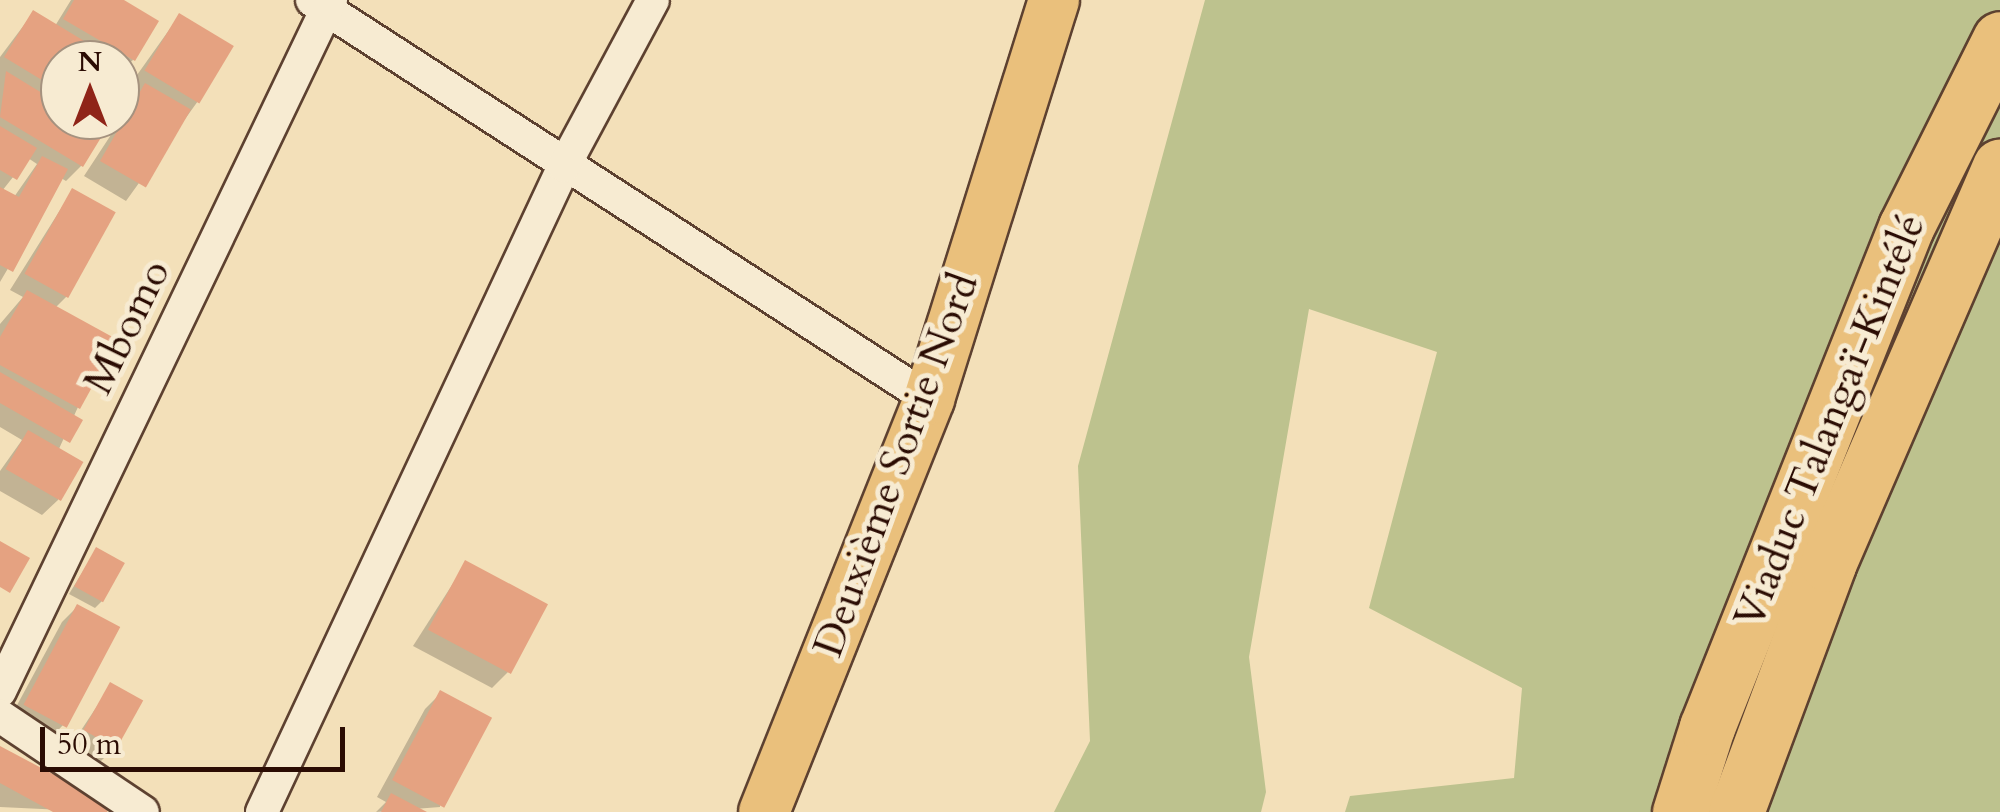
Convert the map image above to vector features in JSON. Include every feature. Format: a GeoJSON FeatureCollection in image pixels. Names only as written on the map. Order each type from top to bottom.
{"type":"FeatureCollection","features":[{"type":"Feature","properties":{"kind":"highway","name":"Viaduc Talangaï-Kintélé"},"geometry":{"type":"LineString","coordinates":[[1680,812],[1707,727],[1906,227],[2000,38]]}},
{"type":"Feature","properties":{"kind":"highway","name":"Viaduc Talangaï-Kintélé"},"geometry":{"type":"LineString","coordinates":[[1736,812],[1828,564],[1959,250],[2000,168]]}},
{"type":"Feature","properties":{"kind":"main road","name":"Deuxième Sortie Nord"},"geometry":{"type":"LineString","coordinates":[[764,812],[929,399],[1054,0]]}},
{"type":"Feature","properties":{"kind":"street"},"geometry":{"type":"LineString","coordinates":[[262,812],[564,166],[654,0]]}},
{"type":"Feature","properties":{"kind":"street"},"geometry":{"type":"LineString","coordinates":[[323,3],[564,166],[929,399]]}},
{"type":"Feature","properties":{"kind":"street","name":"Mbomo"},"geometry":{"type":"LineString","coordinates":[[0,692],[323,3]]}},
{"type":"Feature","properties":{"kind":"street"},"geometry":{"type":"LineString","coordinates":[[0,716],[143,812]]}},
{"type":"Feature","properties":{"kind":"green space"},"geometry":{"type":"Polygon","coordinates":[[[1205,0],[2000,0],[2000,812],[1345,812],[1350,796],[1514,778],[1522,688],[1369,608],[1437,352],[1309,309],[1249,657],[1266,792],[1261,812],[1054,812],[1090,741],[1078,466],[1205,0]]]}},
{"type":"Feature","properties":{"kind":"building"},"geometry":{"type":"Polygon","coordinates":[[[74,0],[124,0],[159,21],[140,53],[140,40],[99,40],[63,19],[74,0]]]}},
{"type":"Feature","properties":{"kind":"building"},"geometry":{"type":"Polygon","coordinates":[[[33,10],[82,40],[40,40],[40,79],[4,57],[33,10]]]}},
{"type":"Feature","properties":{"kind":"building"},"geometry":{"type":"Polygon","coordinates":[[[179,13],[234,46],[199,103],[144,70],[179,13]]]}},
{"type":"Feature","properties":{"kind":"building"},"geometry":{"type":"Polygon","coordinates":[[[6,71],[40,92],[40,140],[100,140],[83,167],[0,117],[6,71]]]}},
{"type":"Feature","properties":{"kind":"building"},"geometry":{"type":"Polygon","coordinates":[[[145,83],[191,110],[146,187],[100,161],[112,140],[140,140],[140,92],[145,83]]]}},
{"type":"Feature","properties":{"kind":"building"},"geometry":{"type":"Polygon","coordinates":[[[0,126],[37,148],[17,180],[0,170],[0,126]]]}},
{"type":"Feature","properties":{"kind":"building"},"geometry":{"type":"Polygon","coordinates":[[[42,156],[68,169],[13,272],[0,265],[0,187],[19,197],[42,156]]]}},
{"type":"Feature","properties":{"kind":"building"},"geometry":{"type":"Polygon","coordinates":[[[72,188],[116,212],[68,298],[24,274],[72,188]]]}},
{"type":"Feature","properties":{"kind":"building"},"geometry":{"type":"Polygon","coordinates":[[[27,290],[118,340],[80,409],[0,365],[0,337],[27,290]]]}},
{"type":"Feature","properties":{"kind":"building"},"geometry":{"type":"Polygon","coordinates":[[[0,372],[83,420],[70,443],[0,403],[0,372]]]}},
{"type":"Feature","properties":{"kind":"building"},"geometry":{"type":"Polygon","coordinates":[[[28,430],[83,462],[61,501],[6,469],[28,430]]]}},
{"type":"Feature","properties":{"kind":"building"},"geometry":{"type":"Polygon","coordinates":[[[0,541],[30,558],[10,593],[0,587],[0,541]]]}},
{"type":"Feature","properties":{"kind":"building"},"geometry":{"type":"Polygon","coordinates":[[[96,547],[125,563],[103,602],[74,586],[96,547]]]}},
{"type":"Feature","properties":{"kind":"building"},"geometry":{"type":"Polygon","coordinates":[[[465,560],[548,604],[511,674],[428,630],[465,560]]]}},
{"type":"Feature","properties":{"kind":"building"},"geometry":{"type":"Polygon","coordinates":[[[77,604],[120,627],[67,728],[23,705],[77,604]]]}},
{"type":"Feature","properties":{"kind":"building"},"geometry":{"type":"Polygon","coordinates":[[[110,682],[143,700],[117,749],[83,730],[110,682]]]}},
{"type":"Feature","properties":{"kind":"building"},"geometry":{"type":"Polygon","coordinates":[[[440,690],[492,718],[444,808],[392,780],[440,690]]]}},
{"type":"Feature","properties":{"kind":"building"},"geometry":{"type":"Polygon","coordinates":[[[0,746],[111,805],[107,812],[53,812],[0,783],[0,746]]]}},
{"type":"Feature","properties":{"kind":"building"},"geometry":{"type":"Polygon","coordinates":[[[391,793],[427,812],[381,812],[391,793]]]}}]}
